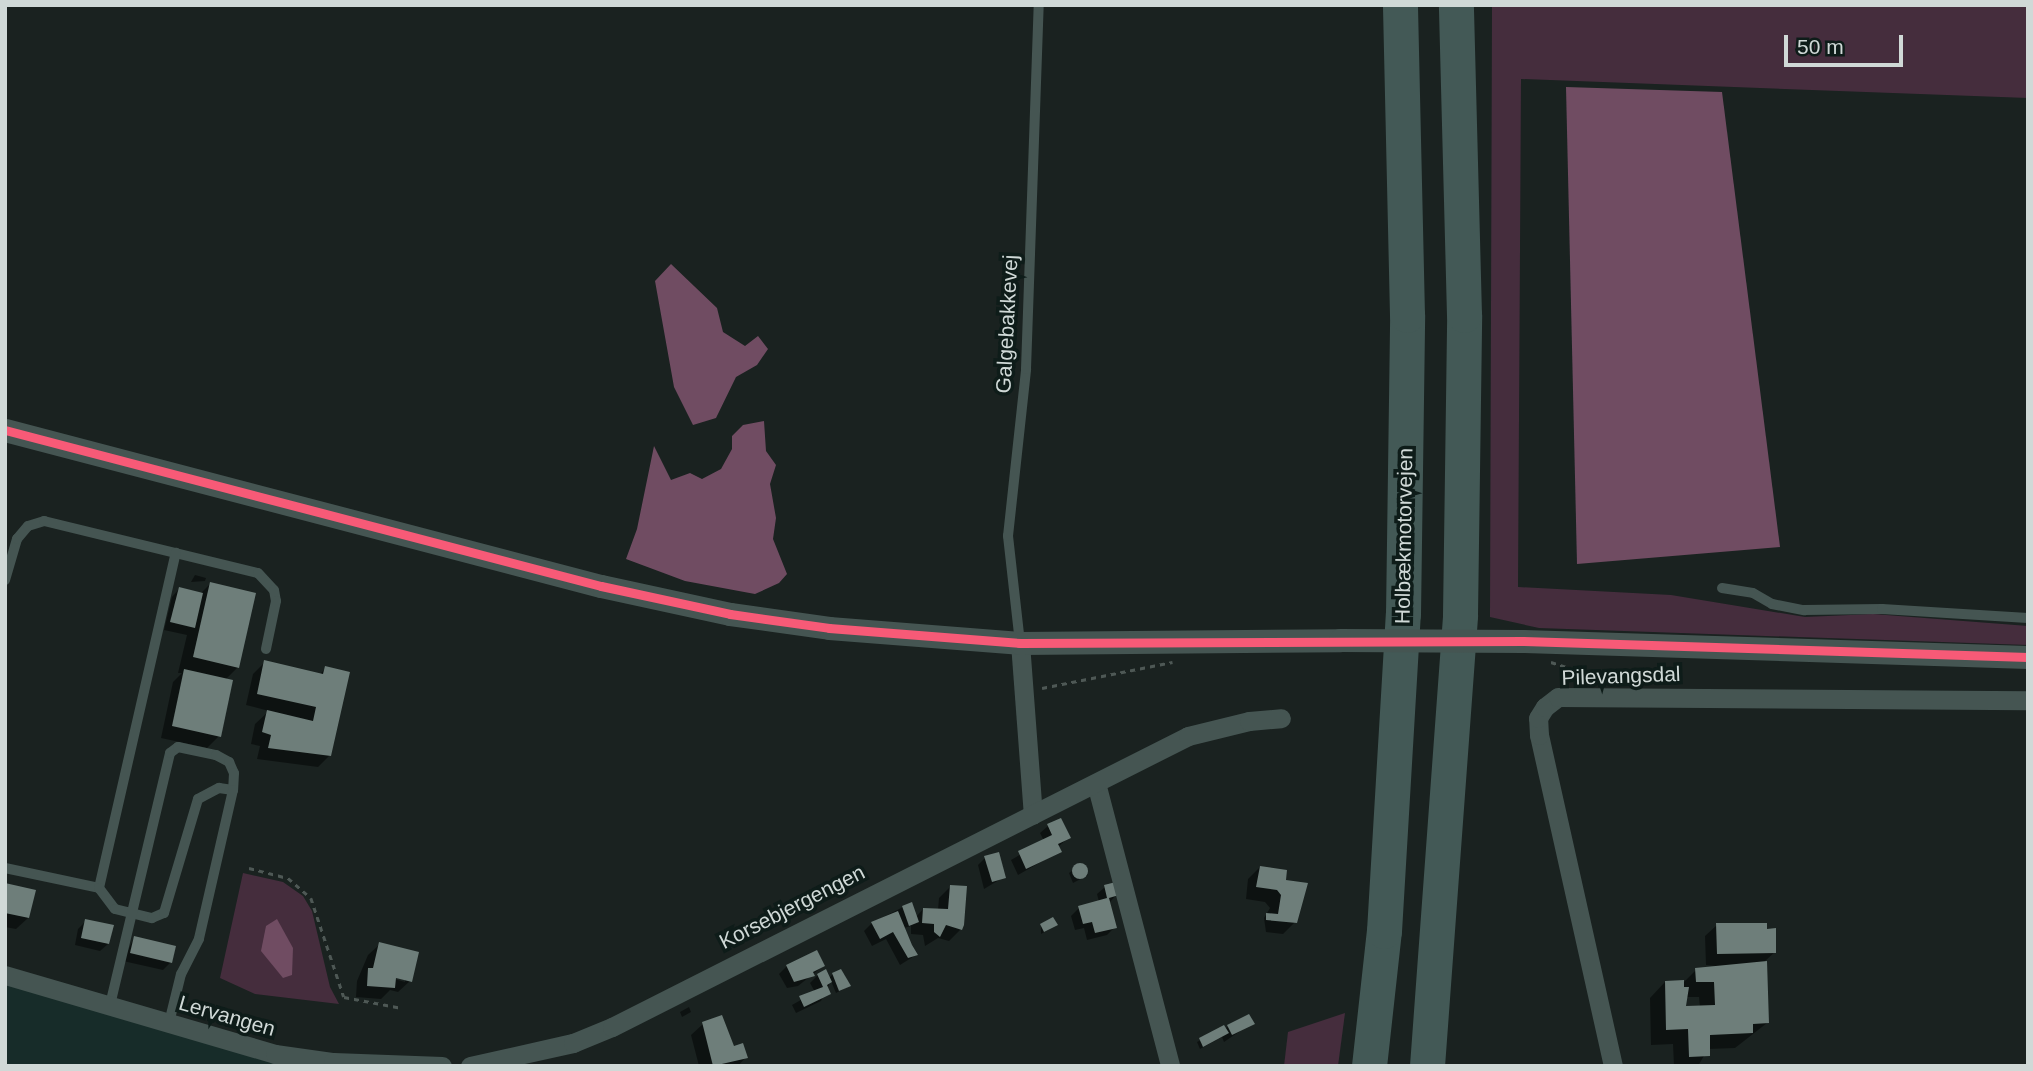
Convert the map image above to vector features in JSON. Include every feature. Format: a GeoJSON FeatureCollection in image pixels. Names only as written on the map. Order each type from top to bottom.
{"type":"FeatureCollection","features":[{"type":"Feature","properties":{"kind":"highway","name":"Holbækmotorvejen"},"geometry":{"type":"LineString","coordinates":[[1369,1066],[1384,931],[1403,614],[1408,315],[1400,5]]}},
{"type":"Feature","properties":{"kind":"highway"},"geometry":{"type":"LineString","coordinates":[[1426,1066],[1460,615],[1464,315],[1456,5]]}},
{"type":"Feature","properties":{"kind":"street"},"geometry":{"type":"LineString","coordinates":[[5,430],[614,589],[829,628],[1020,643],[1523,640],[2028,657]]}},
{"type":"Feature","properties":{"kind":"street"},"geometry":{"type":"LineString","coordinates":[[1020,643],[1033,816]]}},
{"type":"Feature","properties":{"kind":"street","name":"Pilevangsdal"},"geometry":{"type":"LineString","coordinates":[[1612,1066],[1539,735],[1538,718],[1545,706],[1558,697],[2028,700]]}},
{"type":"Feature","properties":{"kind":"street","name":"Korsebjergengen"},"geometry":{"type":"LineString","coordinates":[[470,1066],[573,1044],[1033,816],[1188,736],[1249,721],[1281,718]]}},
{"type":"Feature","properties":{"kind":"street"},"geometry":{"type":"LineString","coordinates":[[1096,783],[1170,1066]]}},
{"type":"Feature","properties":{"kind":"street","name":"Lervangen"},"geometry":{"type":"LineString","coordinates":[[5,975],[275,1054],[333,1062],[442,1066]]}},
{"type":"Feature","properties":{"kind":"lane","name":"Galgebakkevej"},"geometry":{"type":"LineString","coordinates":[[1020,643],[1008,536],[1026,369],[1039,5]]}},
{"type":"Feature","properties":{"kind":"lane"},"geometry":{"type":"LineString","coordinates":[[5,580],[13,545],[35,522],[176,552],[258,573],[268,580],[276,601],[266,649]]}},
{"type":"Feature","properties":{"kind":"lane"},"geometry":{"type":"LineString","coordinates":[[99,888],[176,552]]}},
{"type":"Feature","properties":{"kind":"lane"},"geometry":{"type":"LineString","coordinates":[[1722,589],[1753,593],[1772,604],[1804,610],[1882,609],[2028,618]]}},
{"type":"Feature","properties":{"kind":"lane"},"geometry":{"type":"LineString","coordinates":[[110,1005],[170,753],[178,747],[229,762],[234,773],[233,790],[199,939],[181,974],[169,1023]]}},
{"type":"Feature","properties":{"kind":"lane"},"geometry":{"type":"LineString","coordinates":[[5,868],[99,888],[115,909],[152,918],[164,913],[198,799],[219,788],[233,790]]}},
{"type":"Feature","properties":{"kind":"path"},"geometry":{"type":"LineString","coordinates":[[1546,661],[1579,671],[1675,680]]}},
{"type":"Feature","properties":{"kind":"path"},"geometry":{"type":"LineString","coordinates":[[1025,692],[1173,662]]}},
{"type":"Feature","properties":{"kind":"path"},"geometry":{"type":"LineString","coordinates":[[249,868],[288,878],[311,898],[344,997],[402,1008]]}},
{"type":"Feature","properties":{"kind":"shaded area"},"geometry":{"type":"Polygon","coordinates":[[[1492,5],[2028,5],[2028,98],[1521,79],[1518,587],[1671,595],[1805,617],[1873,614],[2028,626],[2028,645],[1539,628],[1490,617],[1492,5]]]}},
{"type":"Feature","properties":{"kind":"shaded area"},"geometry":{"type":"Polygon","coordinates":[[[1566,87],[1722,92],[1780,547],[1577,564],[1566,87]]]}},
{"type":"Feature","properties":{"kind":"shaded area"},"geometry":{"type":"Polygon","coordinates":[[[671,264],[717,308],[723,332],[745,346],[758,336],[768,349],[757,365],[736,377],[716,418],[693,425],[674,387],[655,281],[671,264]]]}},
{"type":"Feature","properties":{"kind":"shaded area"},"geometry":{"type":"Polygon","coordinates":[[[764,421],[766,451],[776,465],[770,484],[776,518],[773,539],[787,574],[779,583],[755,594],[685,581],[626,559],[637,529],[654,446],[671,480],[690,473],[702,479],[721,469],[732,449],[732,436],[743,425],[764,421]]]}},
{"type":"Feature","properties":{"kind":"shaded area"},"geometry":{"type":"Polygon","coordinates":[[[243,873],[283,882],[303,896],[312,911],[330,987],[339,1004],[255,994],[220,978],[243,873]]]}},
{"type":"Feature","properties":{"kind":"shaded area"},"geometry":{"type":"Polygon","coordinates":[[[277,919],[293,948],[292,975],[283,978],[261,951],[266,926],[277,919]]]}},
{"type":"Feature","properties":{"kind":"shaded area"},"geometry":{"type":"Polygon","coordinates":[[[5,983],[320,1066],[5,1066],[5,983]]]}},
{"type":"Feature","properties":{"kind":"shaded area"},"geometry":{"type":"Polygon","coordinates":[[[1345,1013],[1338,1066],[1284,1066],[1288,1032],[1345,1013]]]}},
{"type":"Feature","properties":{"kind":"building"},"geometry":{"type":"Polygon","coordinates":[[[210,582],[256,593],[239,668],[193,657],[210,582]]]}},
{"type":"Feature","properties":{"kind":"building"},"geometry":{"type":"Polygon","coordinates":[[[179,587],[203,593],[195,628],[170,622],[179,587]]]}},
{"type":"Feature","properties":{"kind":"building"},"geometry":{"type":"Polygon","coordinates":[[[264,660],[323,674],[325,666],[350,672],[331,756],[268,748],[271,735],[262,732],[267,710],[313,721],[316,707],[257,694],[264,660]]]}},
{"type":"Feature","properties":{"kind":"building"},"geometry":{"type":"Polygon","coordinates":[[[184,669],[233,680],[221,737],[172,726],[184,669]]]}},
{"type":"Feature","properties":{"kind":"building"},"geometry":{"type":"Polygon","coordinates":[[[1061,818],[1071,838],[1058,844],[1062,852],[1026,869],[1018,851],[1052,835],[1047,824],[1061,818]]]}},
{"type":"Feature","properties":{"kind":"building"},"geometry":{"type":"Polygon","coordinates":[[[999,852],[1006,878],[992,882],[984,856],[999,852]]]}},
{"type":"Feature","properties":{"kind":"building"},"geometry":{"type":"Polygon","coordinates":[[[1077,863],[1083,863],[1088,871],[1086,877],[1077,879],[1072,874],[1072,868],[1077,863]]]}},
{"type":"Feature","properties":{"kind":"building"},"geometry":{"type":"Polygon","coordinates":[[[1260,866],[1287,870],[1286,880],[1308,883],[1297,923],[1266,920],[1266,913],[1278,914],[1281,895],[1277,890],[1256,887],[1260,866]]]}},
{"type":"Feature","properties":{"kind":"building"},"geometry":{"type":"Polygon","coordinates":[[[1116,882],[1119,895],[1109,898],[1117,928],[1095,933],[1092,922],[1083,924],[1078,906],[1107,898],[1104,885],[1116,882]]]}},
{"type":"Feature","properties":{"kind":"building"},"geometry":{"type":"Polygon","coordinates":[[[5,883],[36,890],[29,918],[5,913],[5,883]]]}},
{"type":"Feature","properties":{"kind":"building"},"geometry":{"type":"Polygon","coordinates":[[[950,885],[967,886],[964,925],[962,930],[946,925],[940,937],[934,932],[934,924],[922,923],[923,908],[948,909],[950,885]]]}},
{"type":"Feature","properties":{"kind":"building"},"geometry":{"type":"Polygon","coordinates":[[[912,902],[919,922],[909,926],[902,906],[912,902]]]}},
{"type":"Feature","properties":{"kind":"building"},"geometry":{"type":"Polygon","coordinates":[[[898,911],[918,955],[908,958],[893,932],[880,939],[871,922],[898,911]]]}},
{"type":"Feature","properties":{"kind":"building"},"geometry":{"type":"Polygon","coordinates":[[[1053,917],[1058,925],[1044,932],[1040,924],[1053,917]]]}},
{"type":"Feature","properties":{"kind":"building"},"geometry":{"type":"Polygon","coordinates":[[[85,919],[114,925],[109,944],[81,938],[85,919]]]}},
{"type":"Feature","properties":{"kind":"building"},"geometry":{"type":"Polygon","coordinates":[[[1716,923],[1767,923],[1767,929],[1776,928],[1776,953],[1717,954],[1716,923]]]}},
{"type":"Feature","properties":{"kind":"building"},"geometry":{"type":"Polygon","coordinates":[[[134,936],[176,946],[172,963],[130,953],[134,936]]]}},
{"type":"Feature","properties":{"kind":"building"},"geometry":{"type":"Polygon","coordinates":[[[379,942],[419,952],[412,982],[396,978],[395,988],[367,986],[368,968],[373,968],[379,942]]]}},
{"type":"Feature","properties":{"kind":"building"},"geometry":{"type":"Polygon","coordinates":[[[817,950],[825,966],[813,972],[815,976],[794,982],[786,965],[817,950]]]}},
{"type":"Feature","properties":{"kind":"building"},"geometry":{"type":"Polygon","coordinates":[[[1767,961],[1769,1023],[1753,1024],[1753,1033],[1710,1035],[1710,1056],[1689,1057],[1688,1029],[1666,1030],[1665,981],[1684,980],[1684,987],[1689,987],[1686,1006],[1715,1005],[1714,982],[1696,982],[1695,968],[1767,961]]]}},
{"type":"Feature","properties":{"kind":"building"},"geometry":{"type":"Polygon","coordinates":[[[826,969],[832,982],[827,985],[831,994],[804,1007],[799,996],[823,987],[817,974],[826,969]]]}},
{"type":"Feature","properties":{"kind":"building"},"geometry":{"type":"Polygon","coordinates":[[[841,969],[851,986],[839,991],[832,973],[841,969]]]}},
{"type":"Feature","properties":{"kind":"building"},"geometry":{"type":"Polygon","coordinates":[[[1249,1014],[1255,1024],[1232,1035],[1227,1025],[1249,1014]]]}},
{"type":"Feature","properties":{"kind":"building"},"geometry":{"type":"Polygon","coordinates":[[[722,1015],[734,1046],[743,1043],[748,1058],[713,1066],[702,1022],[722,1015]]]}},
{"type":"Feature","properties":{"kind":"building"},"geometry":{"type":"Polygon","coordinates":[[[1224,1025],[1229,1033],[1203,1047],[1199,1038],[1224,1025]]]}},
{"type":"Feature","properties":{"kind":"transit line"},"geometry":{"type":"LineString","coordinates":[[5,430],[601,586],[730,614],[829,628],[1020,643],[1523,641],[2028,657]]}}]}
